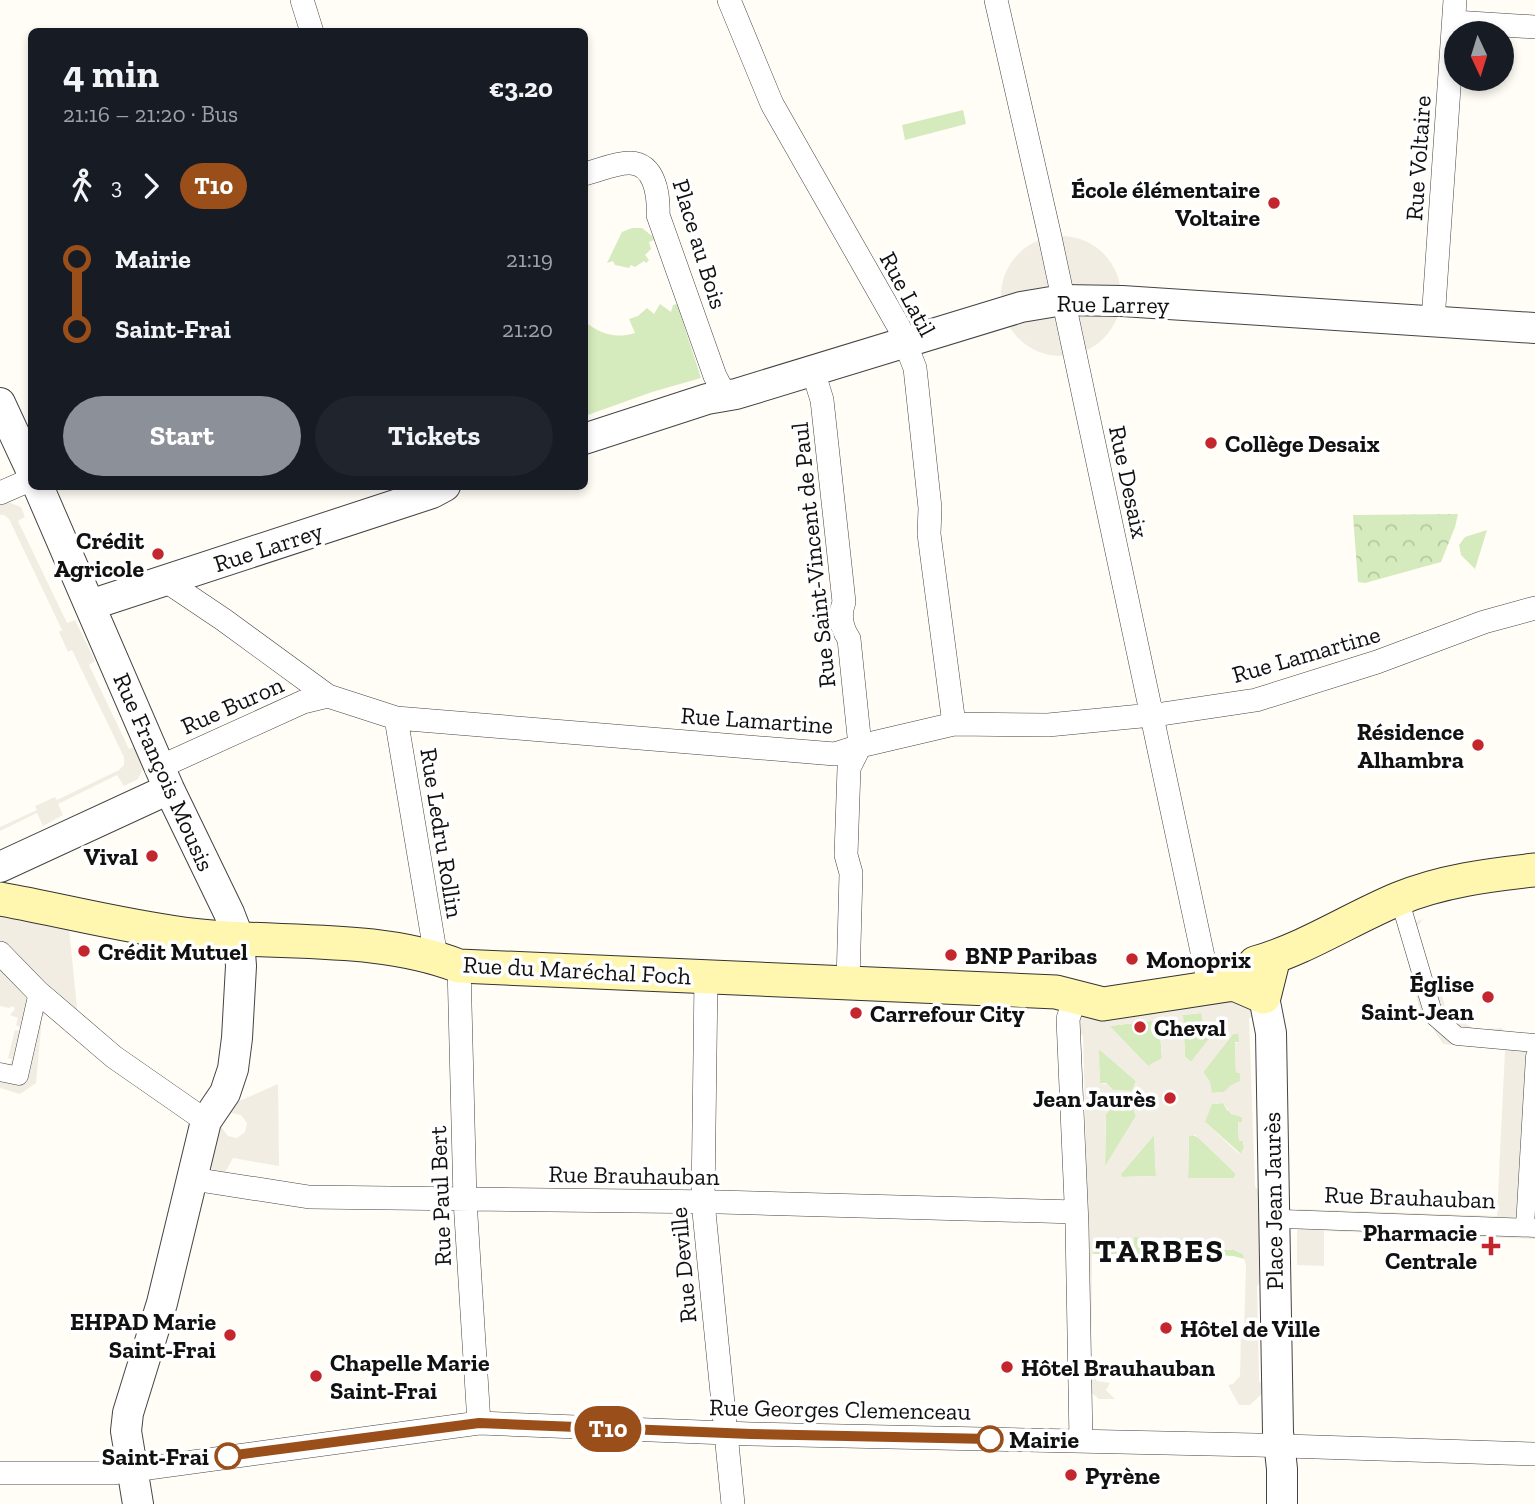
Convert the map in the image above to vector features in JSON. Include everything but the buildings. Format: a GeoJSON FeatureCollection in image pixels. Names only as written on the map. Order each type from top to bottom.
{"type":"FeatureCollection","features":[{"type":"Feature","properties":{"kind":"main road","name":"Rue du Maréchal Foch"},"geometry":{"type":"LineString","coordinates":[[1074,998],[1093,990],[1153,985],[1207,975],[1275,957],[1399,898],[1471,878],[1535,870]]}},
{"type":"Feature","properties":{"kind":"main road","name":"Rue du Maréchal Foch"},"geometry":{"type":"LineString","coordinates":[[0,899],[183,934],[364,946],[448,962],[706,978],[1056,992],[1103,1004],[1234,984],[1265,997]]}},
{"type":"Feature","properties":{"kind":"main road"},"geometry":{"type":"LineString","coordinates":[[1265,997],[1275,957]]}},
{"type":"Feature","properties":{"kind":"street"},"geometry":{"type":"LineString","coordinates":[[302,0],[311,28]]}},
{"type":"Feature","properties":{"kind":"street","name":"Rue Latil"},"geometry":{"type":"LineString","coordinates":[[729,0],[772,104],[907,343],[915,368],[930,508],[930,543],[954,724]]}},
{"type":"Feature","properties":{"kind":"street","name":"Rue Desaix"},"geometry":{"type":"LineString","coordinates":[[996,0],[1207,975]]}},
{"type":"Feature","properties":{"kind":"street"},"geometry":{"type":"LineString","coordinates":[[1455,11],[1535,27]]}},
{"type":"Feature","properties":{"kind":"street","name":"Rue Voltaire"},"geometry":{"type":"LineString","coordinates":[[1433,320],[1455,11]]}},
{"type":"Feature","properties":{"kind":"street","name":"Place au Bois"},"geometry":{"type":"LineString","coordinates":[[588,173],[629,162],[640,165],[652,178],[659,200],[658,215],[715,376],[726,397]]}},
{"type":"Feature","properties":{"kind":"street","name":"Rue Larrey"},"geometry":{"type":"LineString","coordinates":[[588,438],[707,399],[726,397],[1021,307],[1063,300],[1122,301],[1535,328]]}},
{"type":"Feature","properties":{"kind":"street","name":"Rue Saint-Vincent de Paul"},"geometry":{"type":"LineString","coordinates":[[813,370],[822,400],[844,602],[841,610],[842,630],[849,639],[860,746],[849,768],[846,855],[851,873],[848,982]]}},
{"type":"Feature","properties":{"kind":"street"},"geometry":{"type":"LineString","coordinates":[[0,403],[28,463]]}},
{"type":"Feature","properties":{"kind":"street"},"geometry":{"type":"LineString","coordinates":[[0,493],[28,481]]}},
{"type":"Feature","properties":{"kind":"street","name":"Rue François Mousis"},"geometry":{"type":"LineString","coordinates":[[40,490],[164,778],[239,939]]}},
{"type":"Feature","properties":{"kind":"street","name":"Rue Larrey"},"geometry":{"type":"LineString","coordinates":[[90,605],[438,490]]}},
{"type":"Feature","properties":{"kind":"street","name":"Rue Lamartine"},"geometry":{"type":"LineString","coordinates":[[166,581],[328,696],[396,719],[835,754],[954,724],[1048,725],[1151,715],[1256,700],[1377,662],[1484,622],[1535,608]]}},
{"type":"Feature","properties":{"kind":"street","name":"Rue Buron"},"geometry":{"type":"LineString","coordinates":[[164,778],[303,702],[328,696]]}},
{"type":"Feature","properties":{"kind":"street","name":"Rue Ledru Rollin"},"geometry":{"type":"LineString","coordinates":[[396,719],[448,962]]}},
{"type":"Feature","properties":{"kind":"street"},"geometry":{"type":"LineString","coordinates":[[0,867],[164,778]]}},
{"type":"Feature","properties":{"kind":"street"},"geometry":{"type":"LineString","coordinates":[[1399,898],[1434,1016],[1457,1037],[1535,1043]]}},
{"type":"Feature","properties":{"kind":"street"},"geometry":{"type":"LineString","coordinates":[[138,1504],[126,1431],[128,1413],[162,1303],[206,1121],[225,1093],[233,1069],[239,990],[239,939]]}},
{"type":"Feature","properties":{"kind":"street"},"geometry":{"type":"LineString","coordinates":[[0,953],[46,999],[114,1057],[206,1121]]}},
{"type":"Feature","properties":{"kind":"street","name":"Rue Paul Bert"},"geometry":{"type":"LineString","coordinates":[[448,962],[479,1423]]}},
{"type":"Feature","properties":{"kind":"street","name":"Rue Deville"},"geometry":{"type":"LineString","coordinates":[[706,978],[702,1202],[733,1504]]}},
{"type":"Feature","properties":{"kind":"street","name":"Place Jean Jaurès"},"geometry":{"type":"LineString","coordinates":[[1265,997],[1270,1033],[1278,1432],[1281,1447],[1282,1504]]}},
{"type":"Feature","properties":{"kind":"street"},"geometry":{"type":"LineString","coordinates":[[1074,998],[1068,1019],[1081,1441]]}},
{"type":"Feature","properties":{"kind":"street"},"geometry":{"type":"LineString","coordinates":[[0,1072],[19,1076],[46,999]]}},
{"type":"Feature","properties":{"kind":"street"},"geometry":{"type":"LineString","coordinates":[[1530,1228],[1535,1056]]}},
{"type":"Feature","properties":{"kind":"street","name":"Rue Brauhauban"},"geometry":{"type":"LineString","coordinates":[[193,1179],[309,1197],[702,1202],[1076,1212]]}},
{"type":"Feature","properties":{"kind":"street","name":"Rue Brauhauban"},"geometry":{"type":"LineString","coordinates":[[1284,1219],[1530,1228]]}},
{"type":"Feature","properties":{"kind":"street","name":"Rue Georges Clemenceau"},"geometry":{"type":"LineString","coordinates":[[0,1472],[132,1471],[479,1423],[1535,1454]]}},
{"type":"Feature","properties":{"kind":"green space"},"geometry":{"type":"Polygon","coordinates":[[[963,110],[966,124],[905,140],[902,125],[963,110]]]}},
{"type":"Feature","properties":{"kind":"green space"},"geometry":{"type":"Polygon","coordinates":[[[642,228],[656,239],[649,242],[651,249],[645,255],[649,260],[629,268],[615,265],[613,261],[607,263],[622,232],[642,228]]]}},
{"type":"Feature","properties":{"kind":"green space"},"geometry":{"type":"Polygon","coordinates":[[[660,304],[671,312],[673,305],[677,304],[701,378],[588,415],[588,324],[608,334],[628,335],[635,333],[629,319],[638,316],[647,308],[654,314],[660,304]]]}},
{"type":"Feature","properties":{"kind":"green space"},"geometry":{"type":"Polygon","coordinates":[[[1458,514],[1441,562],[1365,583],[1358,582],[1353,515],[1458,514]]]}},
{"type":"Feature","properties":{"kind":"green space"},"geometry":{"type":"Polygon","coordinates":[[[1487,530],[1475,569],[1461,555],[1459,545],[1465,537],[1487,530]]]}},
{"type":"Feature","properties":{"kind":"green space"},"geometry":{"type":"Polygon","coordinates":[[[1201,1013],[1220,1025],[1191,1062],[1185,1057],[1183,1015],[1201,1013]]]}},
{"type":"Feature","properties":{"kind":"green space"},"geometry":{"type":"Polygon","coordinates":[[[1159,1020],[1162,1059],[1148,1066],[1109,1026],[1159,1020]]]}},
{"type":"Feature","properties":{"kind":"green space"},"geometry":{"type":"Polygon","coordinates":[[[1239,1033],[1239,1042],[1235,1042],[1236,1072],[1240,1073],[1240,1081],[1224,1092],[1211,1093],[1210,1082],[1203,1072],[1233,1034],[1239,1033]]]}},
{"type":"Feature","properties":{"kind":"green space"},"geometry":{"type":"Polygon","coordinates":[[[1098,1048],[1136,1081],[1132,1091],[1113,1090],[1106,1083],[1100,1083],[1098,1048]]]}},
{"type":"Feature","properties":{"kind":"green space"},"geometry":{"type":"Polygon","coordinates":[[[1223,1103],[1227,1110],[1242,1117],[1242,1122],[1238,1123],[1239,1141],[1243,1141],[1244,1147],[1241,1154],[1204,1121],[1211,1104],[1223,1103]]]}},
{"type":"Feature","properties":{"kind":"green space"},"geometry":{"type":"Polygon","coordinates":[[[1115,1104],[1132,1104],[1136,1116],[1105,1167],[1106,1114],[1115,1104]]]}},
{"type":"Feature","properties":{"kind":"green space"},"geometry":{"type":"Polygon","coordinates":[[[1154,1135],[1156,1176],[1121,1177],[1121,1174],[1154,1135]]]}},
{"type":"Feature","properties":{"kind":"green space"},"geometry":{"type":"Polygon","coordinates":[[[1189,1136],[1200,1138],[1236,1174],[1234,1178],[1188,1178],[1189,1136]]]}},
{"type":"Feature","properties":{"kind":"green space"},"geometry":{"type":"Polygon","coordinates":[[[1134,1237],[1155,1238],[1152,1248],[1145,1254],[1092,1254],[1099,1248],[1133,1247],[1134,1237]]]}},
{"type":"Feature","properties":{"kind":"green space"},"geometry":{"type":"Polygon","coordinates":[[[1175,1238],[1204,1239],[1204,1249],[1234,1250],[1243,1254],[1245,1259],[1187,1254],[1176,1243],[1175,1238]]]}},
{"type":"Feature","properties":{"kind":"shaded area"},"geometry":{"type":"Polygon","coordinates":[[[1061,236],[1084,240],[1104,253],[1117,273],[1121,296],[1117,319],[1104,339],[1084,352],[1061,356],[1038,352],[1018,339],[1005,319],[1001,296],[1005,273],[1018,253],[1038,240],[1061,236]]]}},
{"type":"Feature","properties":{"kind":"shaded area"},"geometry":{"type":"Polygon","coordinates":[[[5,501],[21,507],[25,517],[18,521],[67,623],[75,620],[95,661],[89,665],[129,749],[137,746],[145,764],[138,779],[124,786],[117,775],[58,804],[63,815],[43,826],[37,813],[0,831],[0,827],[37,810],[35,806],[55,797],[57,800],[119,770],[124,765],[124,757],[72,650],[68,652],[59,632],[62,630],[9,519],[0,515],[0,502],[5,501]]]}},
{"type":"Feature","properties":{"kind":"shaded area"},"geometry":{"type":"Polygon","coordinates":[[[0,906],[68,919],[78,1018],[58,1002],[42,1017],[36,1083],[20,1094],[0,1088],[0,1065],[5,1067],[6,1063],[10,1064],[12,1059],[8,1058],[15,1030],[19,1031],[20,1027],[16,1025],[18,1018],[10,1015],[15,1009],[13,1006],[0,1006],[0,906]]]}},
{"type":"Feature","properties":{"kind":"shaded area"},"geometry":{"type":"Polygon","coordinates":[[[1423,919],[1417,927],[1438,997],[1442,996],[1448,1015],[1477,1030],[1502,1028],[1503,1034],[1535,1034],[1535,1239],[1324,1231],[1324,1266],[1297,1265],[1297,1209],[1497,1216],[1505,1050],[1443,1044],[1432,1027],[1422,1020],[1400,927],[1423,919]]]}},
{"type":"Feature","properties":{"kind":"shaded area"},"geometry":{"type":"Polygon","coordinates":[[[1233,991],[1259,1016],[1249,1018],[1255,1187],[1261,1192],[1261,1281],[1257,1286],[1259,1381],[1266,1390],[1250,1405],[1239,1405],[1228,1385],[1233,1384],[1240,1376],[1246,1266],[1243,1254],[1234,1250],[1204,1249],[1203,1239],[1134,1237],[1133,1247],[1099,1248],[1092,1254],[1091,1372],[1097,1381],[1110,1383],[1106,1390],[1115,1399],[1099,1399],[1087,1389],[1083,1191],[1087,1189],[1083,1036],[1077,1030],[1081,1013],[1233,991]],[[1201,1013],[1183,1015],[1185,1057],[1191,1062],[1220,1025],[1203,1026],[1201,1013]],[[1159,1020],[1110,1026],[1148,1066],[1162,1058],[1159,1020]],[[1238,1033],[1233,1034],[1203,1072],[1210,1082],[1212,1093],[1224,1092],[1240,1081],[1240,1073],[1236,1072],[1235,1043],[1239,1042],[1238,1033]],[[1099,1049],[1100,1083],[1109,1085],[1113,1090],[1132,1091],[1136,1081],[1099,1049]],[[1223,1103],[1212,1104],[1205,1122],[1241,1154],[1244,1147],[1243,1141],[1239,1141],[1238,1122],[1242,1122],[1242,1117],[1231,1114],[1223,1103]],[[1115,1104],[1106,1114],[1105,1166],[1136,1116],[1132,1104],[1115,1104]],[[1154,1135],[1121,1174],[1122,1177],[1156,1176],[1154,1135]],[[1195,1135],[1189,1136],[1188,1178],[1234,1178],[1236,1174],[1195,1135]]]}},
{"type":"Feature","properties":{"kind":"shaded area"},"geometry":{"type":"Polygon","coordinates":[[[278,1084],[279,1166],[233,1158],[224,1175],[213,1170],[207,1162],[210,1138],[235,1103],[278,1084]],[[227,1115],[222,1128],[228,1136],[237,1138],[245,1132],[247,1123],[241,1115],[227,1115]]]}},
{"type":"Feature","properties":{"kind":"bus line","name":"T10"},"geometry":{"type":"LineString","coordinates":[[228,1456],[479,1423],[751,1434],[990,1439]]}},
{"type":"Feature","properties":{"kind":"place","name":"École élémentaire Voltaire"},"geometry":{"type":"Point","coordinates":[1274,203]}},
{"type":"Feature","properties":{"kind":"place","name":"Collège Desaix"},"geometry":{"type":"Point","coordinates":[1211,443]}},
{"type":"Feature","properties":{"kind":"place","name":"Crédit Agricole"},"geometry":{"type":"Point","coordinates":[158,554]}},
{"type":"Feature","properties":{"kind":"place","name":"Résidence Alhambra"},"geometry":{"type":"Point","coordinates":[1478,745]}},
{"type":"Feature","properties":{"kind":"place","name":"Vival"},"geometry":{"type":"Point","coordinates":[152,856]}},
{"type":"Feature","properties":{"kind":"place","name":"Crédit Mutuel"},"geometry":{"type":"Point","coordinates":[84,951]}},
{"type":"Feature","properties":{"kind":"place","name":"BNP Paribas"},"geometry":{"type":"Point","coordinates":[951,955]}},
{"type":"Feature","properties":{"kind":"place","name":"Monoprix"},"geometry":{"type":"Point","coordinates":[1132,959]}},
{"type":"Feature","properties":{"kind":"place","name":"Église Saint-Jean"},"geometry":{"type":"Point","coordinates":[1488,997]}},
{"type":"Feature","properties":{"kind":"place","name":"Carrefour City"},"geometry":{"type":"Point","coordinates":[856,1013]}},
{"type":"Feature","properties":{"kind":"place","name":"Cheval"},"geometry":{"type":"Point","coordinates":[1140,1027]}},
{"type":"Feature","properties":{"kind":"place","name":"Jean Jaurès"},"geometry":{"type":"Point","coordinates":[1170,1098]}},
{"type":"Feature","properties":{"kind":"place","name":"Pharmacie Centrale"},"geometry":{"type":"Point","coordinates":[1491,1246]}},
{"type":"Feature","properties":{"kind":"place","name":"Hôtel de Ville"},"geometry":{"type":"Point","coordinates":[1166,1328]}},
{"type":"Feature","properties":{"kind":"place","name":"EHPAD Marie Saint-Frai"},"geometry":{"type":"Point","coordinates":[230,1335]}},
{"type":"Feature","properties":{"kind":"place","name":"Hôtel Brauhauban"},"geometry":{"type":"Point","coordinates":[1007,1367]}},
{"type":"Feature","properties":{"kind":"place","name":"Chapelle Marie Saint-Frai"},"geometry":{"type":"Point","coordinates":[316,1376]}},
{"type":"Feature","properties":{"kind":"place","name":"Mairie"},"geometry":{"type":"Point","coordinates":[990,1439]}},
{"type":"Feature","properties":{"kind":"place","name":"Saint-Frai"},"geometry":{"type":"Point","coordinates":[228,1456]}},
{"type":"Feature","properties":{"kind":"place","name":"Pyrène"},"geometry":{"type":"Point","coordinates":[1071,1475]}},
{"type":"Feature","properties":{"kind":"district","name":"TARBES"},"geometry":{"type":"Point","coordinates":[1160,1251]}}]}
